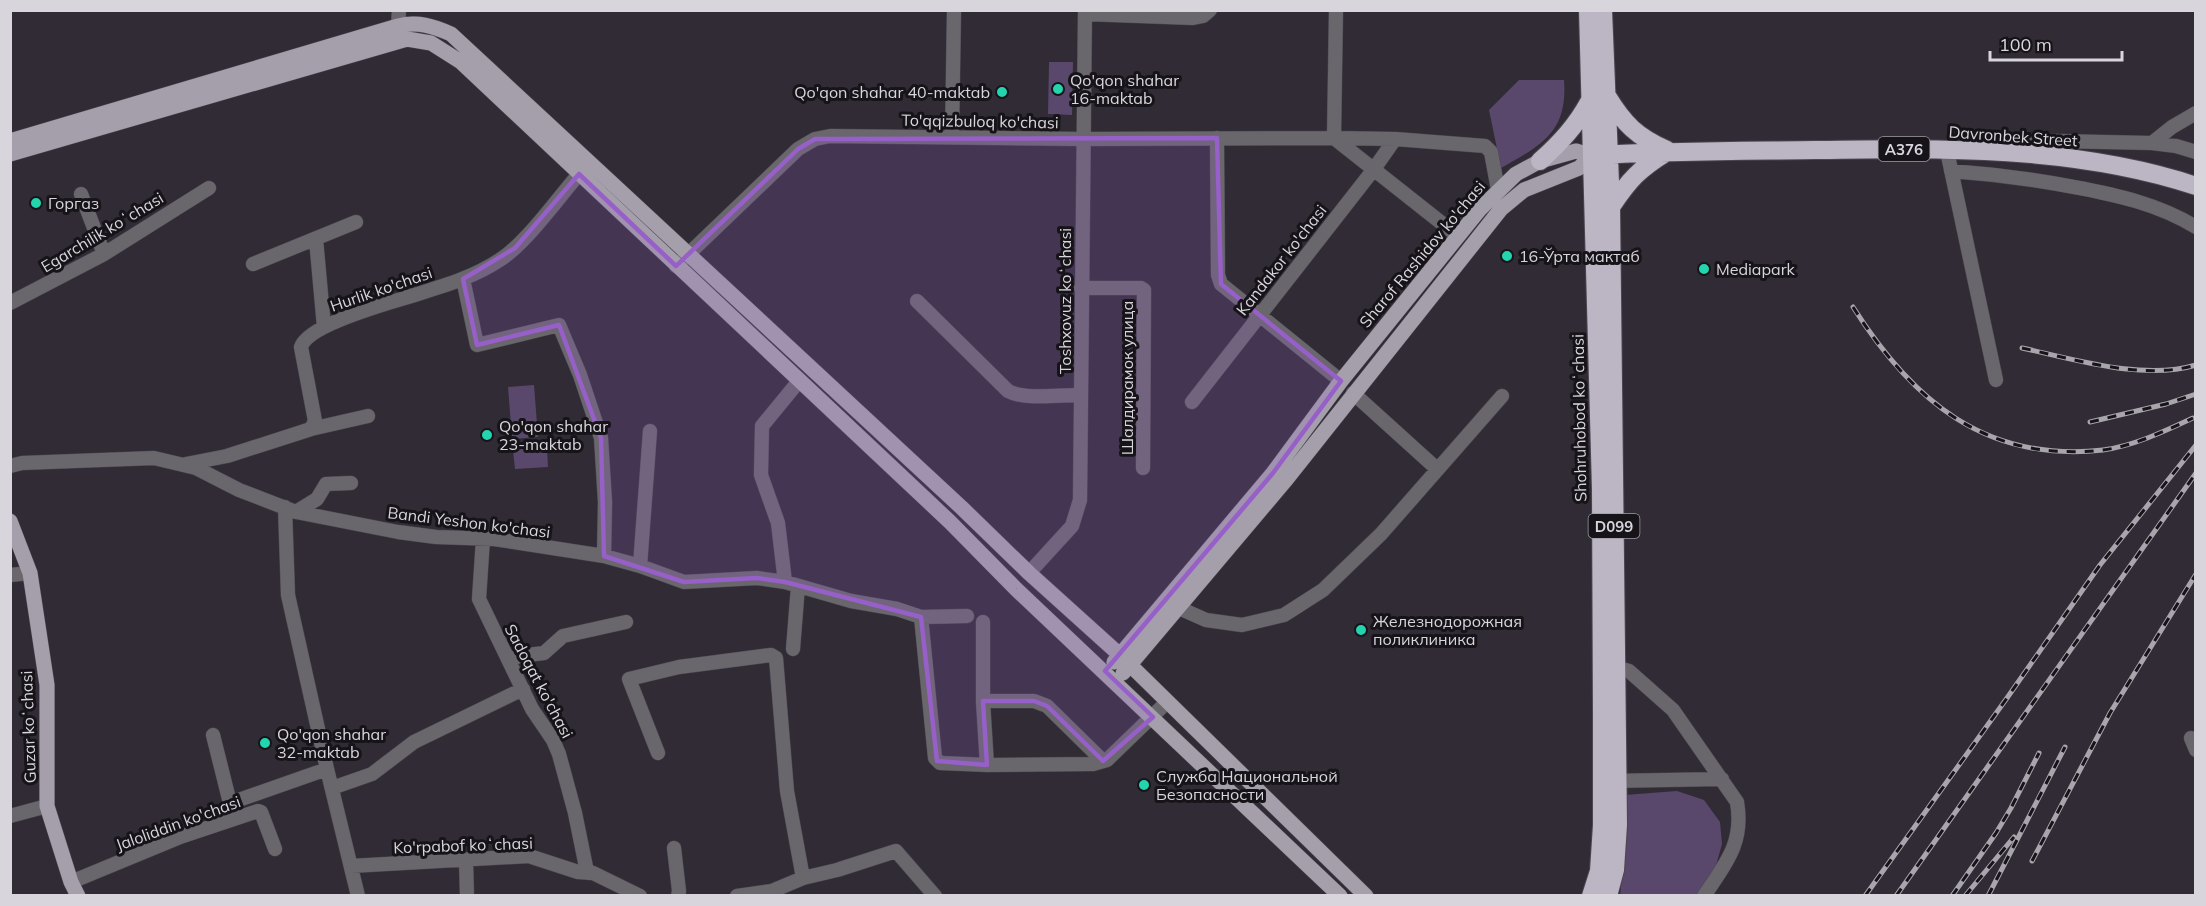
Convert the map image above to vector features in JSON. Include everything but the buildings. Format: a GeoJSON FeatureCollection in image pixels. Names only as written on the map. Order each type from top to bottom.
{"type":"FeatureCollection","features":[{"type":"Feature","properties":{"kind":"highway","name":"Shohruhobod koʻchasi"},"geometry":{"type":"LineString","coordinates":[[1588,10],[1598,97],[1601,490],[1610,781],[1618,825],[1616,870],[1608,896]]}},
{"type":"Feature","properties":{"kind":"highway","name":"Shohruhobod koʻchasi"},"geometry":{"type":"LineString","coordinates":[[1598,97],[1603,10]]}},
{"type":"Feature","properties":{"kind":"highway"},"geometry":{"type":"LineString","coordinates":[[1540,161],[1567,136],[1598,97],[1646,141],[1669,151]]}},
{"type":"Feature","properties":{"kind":"highway","name":"Davronbek Street"},"geometry":{"type":"LineString","coordinates":[[1600,155],[1669,151],[1910,149],[1973,152],[2061,158],[2114,165],[2196,186]]}},
{"type":"Feature","properties":{"kind":"highway"},"geometry":{"type":"LineString","coordinates":[[1611,207],[1630,180],[1643,167],[1669,151]]}},
{"type":"Feature","properties":{"kind":"highway","name":"Shohruhobod koʻchasi"},"geometry":{"type":"LineString","coordinates":[[1591,896],[1599,871],[1602,825],[1610,781],[1615,667],[1611,207],[1600,155]]}},
{"type":"Feature","properties":{"kind":"main road"},"geometry":{"type":"LineString","coordinates":[[10,141],[398,18],[407,24],[426,24],[451,34],[590,162],[799,381],[1340,896]]}},
{"type":"Feature","properties":{"kind":"main road"},"geometry":{"type":"LineString","coordinates":[[10,154],[407,39],[431,43],[461,62],[579,174],[682,260],[962,508],[1029,573],[1126,661],[1366,896]]}},
{"type":"Feature","properties":{"kind":"main road","name":"Sharof Rashidov ko'chasi"},"geometry":{"type":"LineString","coordinates":[[1126,661],[1274,473],[1341,381],[1498,190],[1516,174],[1540,161],[1576,151],[1600,155]]}},
{"type":"Feature","properties":{"kind":"main road","name":"Sharof Rashidov ko'chasi"},"geometry":{"type":"LineString","coordinates":[[1110,676],[1179,608],[1285,481],[1501,209],[1524,190],[1579,168],[1600,155]]}},
{"type":"Feature","properties":{"kind":"main road"},"geometry":{"type":"LineString","coordinates":[[1391,319],[1404,330]]}},
{"type":"Feature","properties":{"kind":"main road","name":"Guzar koʻchasi"},"geometry":{"type":"LineString","coordinates":[[10,521],[30,573],[47,685],[47,806],[70,882],[78,896]]}},
{"type":"Feature","properties":{"kind":"street"},"geometry":{"type":"LineString","coordinates":[[952,137],[954,10]]}},
{"type":"Feature","properties":{"kind":"street"},"geometry":{"type":"LineString","coordinates":[[1085,12],[1193,18],[1203,16],[1210,10]]}},
{"type":"Feature","properties":{"kind":"street"},"geometry":{"type":"LineString","coordinates":[[1336,10],[1334,138],[1458,236]]}},
{"type":"Feature","properties":{"kind":"street","name":"Toshxovuz koʻchasi"},"geometry":{"type":"LineString","coordinates":[[1029,573],[1072,526],[1080,500],[1085,12]]}},
{"type":"Feature","properties":{"kind":"street"},"geometry":{"type":"LineString","coordinates":[[2152,143],[2172,127],[2196,113]]}},
{"type":"Feature","properties":{"kind":"street","name":"To'qqizbuloq ko'chasi"},"geometry":{"type":"LineString","coordinates":[[682,260],[798,149],[815,139],[830,136],[1082,139],[1334,138],[1395,139],[1485,146],[1491,152],[1498,190]]}},
{"type":"Feature","properties":{"kind":"street"},"geometry":{"type":"LineString","coordinates":[[1217,138],[1219,280],[1221,284],[1341,381]]}},
{"type":"Feature","properties":{"kind":"street","name":"Kandakor ko'chasi"},"geometry":{"type":"LineString","coordinates":[[1192,402],[1374,170],[1395,139]]}},
{"type":"Feature","properties":{"kind":"street"},"geometry":{"type":"LineString","coordinates":[[1973,152],[2006,140],[2152,143],[2196,152]]}},
{"type":"Feature","properties":{"kind":"street"},"geometry":{"type":"LineString","coordinates":[[1947,151],[1996,380]]}},
{"type":"Feature","properties":{"kind":"street"},"geometry":{"type":"LineString","coordinates":[[1951,171],[2014,176],[2110,194],[2150,204],[2196,227]]}},
{"type":"Feature","properties":{"kind":"street","name":"Hurlik ko'chasi"},"geometry":{"type":"LineString","coordinates":[[310,429],[315,421],[301,347],[304,341],[324,327],[366,310],[463,279],[501,259],[515,248],[579,174]]}},
{"type":"Feature","properties":{"kind":"street","name":"Egarchilik koʻchasi"},"geometry":{"type":"LineString","coordinates":[[10,303],[104,254],[209,188]]}},
{"type":"Feature","properties":{"kind":"street"},"geometry":{"type":"LineString","coordinates":[[81,194],[104,254]]}},
{"type":"Feature","properties":{"kind":"street"},"geometry":{"type":"LineString","coordinates":[[253,264],[356,222]]}},
{"type":"Feature","properties":{"kind":"street"},"geometry":{"type":"LineString","coordinates":[[316,239],[324,327]]}},
{"type":"Feature","properties":{"kind":"street"},"geometry":{"type":"LineString","coordinates":[[463,279],[477,345],[560,325],[601,438],[605,502],[604,556]]}},
{"type":"Feature","properties":{"kind":"street","name":"Шалдирамок улица"},"geometry":{"type":"LineString","coordinates":[[1081,288],[1143,288],[1143,468]]}},
{"type":"Feature","properties":{"kind":"street"},"geometry":{"type":"LineString","coordinates":[[917,301],[1013,394],[1080,395]]}},
{"type":"Feature","properties":{"kind":"street"},"geometry":{"type":"LineString","coordinates":[[794,650],[792,584],[778,523],[761,475],[762,426],[799,381]]}},
{"type":"Feature","properties":{"kind":"street"},"geometry":{"type":"LineString","coordinates":[[1353,393],[1437,469]]}},
{"type":"Feature","properties":{"kind":"street"},"geometry":{"type":"LineString","coordinates":[[1179,608],[1206,620],[1242,625],[1284,615],[1323,590],[1381,534],[1502,396]]}},
{"type":"Feature","properties":{"kind":"street"},"geometry":{"type":"LineString","coordinates":[[186,464],[227,456],[310,429],[368,416]]}},
{"type":"Feature","properties":{"kind":"street"},"geometry":{"type":"LineString","coordinates":[[640,566],[650,431]]}},
{"type":"Feature","properties":{"kind":"street","name":"Bandi Yeshon ko'chasi"},"geometry":{"type":"LineString","coordinates":[[10,466],[22,463],[154,458],[186,464],[239,490],[290,509],[398,532],[436,537],[494,539],[604,556],[684,582],[757,578],[792,584],[921,617],[966,616]]}},
{"type":"Feature","properties":{"kind":"street"},"geometry":{"type":"LineString","coordinates":[[351,483],[326,484],[317,499],[290,509],[288,595],[358,896]]}},
{"type":"Feature","properties":{"kind":"street","name":"Sadoqat ko'chasi"},"geometry":{"type":"LineString","coordinates":[[483,539],[479,599],[532,709],[553,740],[559,754],[589,873]]}},
{"type":"Feature","properties":{"kind":"street"},"geometry":{"type":"LineString","coordinates":[[10,575],[30,573]]}},
{"type":"Feature","properties":{"kind":"street"},"geometry":{"type":"LineString","coordinates":[[921,617],[935,758],[940,763],[1093,764],[1112,756],[1167,702]]}},
{"type":"Feature","properties":{"kind":"street"},"geometry":{"type":"LineString","coordinates":[[509,660],[519,656],[544,654],[563,636],[626,622]]}},
{"type":"Feature","properties":{"kind":"street"},"geometry":{"type":"LineString","coordinates":[[982,622],[987,765]]}},
{"type":"Feature","properties":{"kind":"street"},"geometry":{"type":"LineString","coordinates":[[658,753],[629,679],[700,664],[771,655],[776,658],[788,791],[803,878]]}},
{"type":"Feature","properties":{"kind":"street"},"geometry":{"type":"LineString","coordinates":[[1615,667],[1629,671],[1673,710],[1737,802],[1740,818],[1734,849],[1704,896]]}},
{"type":"Feature","properties":{"kind":"street"},"geometry":{"type":"LineString","coordinates":[[332,788],[372,774],[414,742],[523,690]]}},
{"type":"Feature","properties":{"kind":"street"},"geometry":{"type":"LineString","coordinates":[[984,701],[1034,701],[1047,706],[1103,761]]}},
{"type":"Feature","properties":{"kind":"street","name":"Jaloliddin ko'chasi"},"geometry":{"type":"LineString","coordinates":[[213,735],[230,803],[327,769]]}},
{"type":"Feature","properties":{"kind":"street"},"geometry":{"type":"LineString","coordinates":[[1610,781],[1722,779]]}},
{"type":"Feature","properties":{"kind":"street"},"geometry":{"type":"LineString","coordinates":[[10,816],[47,806]]}},
{"type":"Feature","properties":{"kind":"street","name":"Jaloliddin ko'chasi"},"geometry":{"type":"LineString","coordinates":[[70,882],[180,837],[258,811],[261,812],[275,849]]}},
{"type":"Feature","properties":{"kind":"street"},"geometry":{"type":"LineString","coordinates":[[674,848],[678,896]]}},
{"type":"Feature","properties":{"kind":"street"},"geometry":{"type":"LineString","coordinates":[[737,896],[772,891],[803,878],[837,870],[896,850],[935,896]]}},
{"type":"Feature","properties":{"kind":"street","name":"Ko'rpabof koʻchasi"},"geometry":{"type":"LineString","coordinates":[[351,866],[529,856],[578,872],[589,873],[640,896]]}},
{"type":"Feature","properties":{"kind":"street"},"geometry":{"type":"LineString","coordinates":[[466,860],[467,896]]}},
{"type":"Feature","properties":{"kind":"highlighted area"},"geometry":{"type":"Polygon","coordinates":[[[1217,138],[1221,284],[1341,381],[1273,473],[1105,671],[1153,717],[1103,761],[1047,706],[1034,701],[983,701],[987,765],[937,761],[921,617],[785,582],[757,578],[684,582],[604,556],[601,438],[559,325],[477,345],[463,279],[515,248],[579,174],[676,266],[798,149],[815,139],[1217,138]]]}},
{"type":"Feature","properties":{"kind":"shaded area"},"geometry":{"type":"Polygon","coordinates":[[[1049,62],[1073,62],[1072,115],[1048,114],[1049,62]]]}},
{"type":"Feature","properties":{"kind":"shaded area"},"geometry":{"type":"Polygon","coordinates":[[[1519,80],[1564,80],[1562,112],[1557,125],[1540,144],[1501,168],[1489,110],[1519,80]]]}},
{"type":"Feature","properties":{"kind":"shaded area"},"geometry":{"type":"Polygon","coordinates":[[[534,385],[538,437],[512,439],[508,387],[534,385]]]}},
{"type":"Feature","properties":{"kind":"shaded area"},"geometry":{"type":"Polygon","coordinates":[[[547,447],[548,467],[515,469],[513,450],[547,447]]]}},
{"type":"Feature","properties":{"kind":"shaded area"},"geometry":{"type":"Polygon","coordinates":[[[1677,791],[1704,800],[1720,822],[1722,844],[1715,869],[1701,895],[1620,896],[1626,841],[1625,795],[1677,791]]]}},
{"type":"Feature","properties":{"kind":"railway"},"geometry":{"type":"LineString","coordinates":[[1853,307],[1900,370],[1927,397],[1956,418],[1988,435],[2022,446],[2061,451],[2103,450],[2138,442],[2193,418]]}},
{"type":"Feature","properties":{"kind":"railway"},"geometry":{"type":"LineString","coordinates":[[2022,348],[2131,370],[2154,371],[2196,365]]}},
{"type":"Feature","properties":{"kind":"railway"},"geometry":{"type":"LineString","coordinates":[[2090,422],[2166,404],[2196,394]]}},
{"type":"Feature","properties":{"kind":"railway"},"geometry":{"type":"LineString","coordinates":[[1865,896],[2100,565],[2196,445]]}},
{"type":"Feature","properties":{"kind":"railway"},"geometry":{"type":"LineString","coordinates":[[1896,896],[2196,473]]}},
{"type":"Feature","properties":{"kind":"railway"},"geometry":{"type":"LineString","coordinates":[[2032,861],[2110,713],[2196,574]]}},
{"type":"Feature","properties":{"kind":"railway"},"geometry":{"type":"LineString","coordinates":[[1988,896],[2065,747]]}},
{"type":"Feature","properties":{"kind":"railway"},"geometry":{"type":"LineString","coordinates":[[1952,896],[1996,833],[2039,753]]}},
{"type":"Feature","properties":{"kind":"railway"},"geometry":{"type":"LineString","coordinates":[[1965,896],[2014,837]]}},
{"type":"Feature","properties":{"kind":"place","name":"Qo'qon shahar 16-maktab"},"geometry":{"type":"Point","coordinates":[1058,89]}},
{"type":"Feature","properties":{"kind":"place","name":"Qo'qon shahar 40-maktab"},"geometry":{"type":"Point","coordinates":[1002,92]}},
{"type":"Feature","properties":{"kind":"place","name":"Горгаз"},"geometry":{"type":"Point","coordinates":[36,203]}},
{"type":"Feature","properties":{"kind":"place","name":"16-Ўрта мактаб"},"geometry":{"type":"Point","coordinates":[1507,256]}},
{"type":"Feature","properties":{"kind":"place","name":"Mediapark"},"geometry":{"type":"Point","coordinates":[1704,269]}},
{"type":"Feature","properties":{"kind":"place","name":"Qo'qon shahar 23-maktab"},"geometry":{"type":"Point","coordinates":[487,435]}},
{"type":"Feature","properties":{"kind":"place","name":"Железнодорожная поликлиника"},"geometry":{"type":"Point","coordinates":[1361,630]}},
{"type":"Feature","properties":{"kind":"place","name":"Qo'qon shahar 32-maktab"},"geometry":{"type":"Point","coordinates":[265,743]}},
{"type":"Feature","properties":{"kind":"place","name":"Служба Национальной Безопасности"},"geometry":{"type":"Point","coordinates":[1144,785]}}]}
